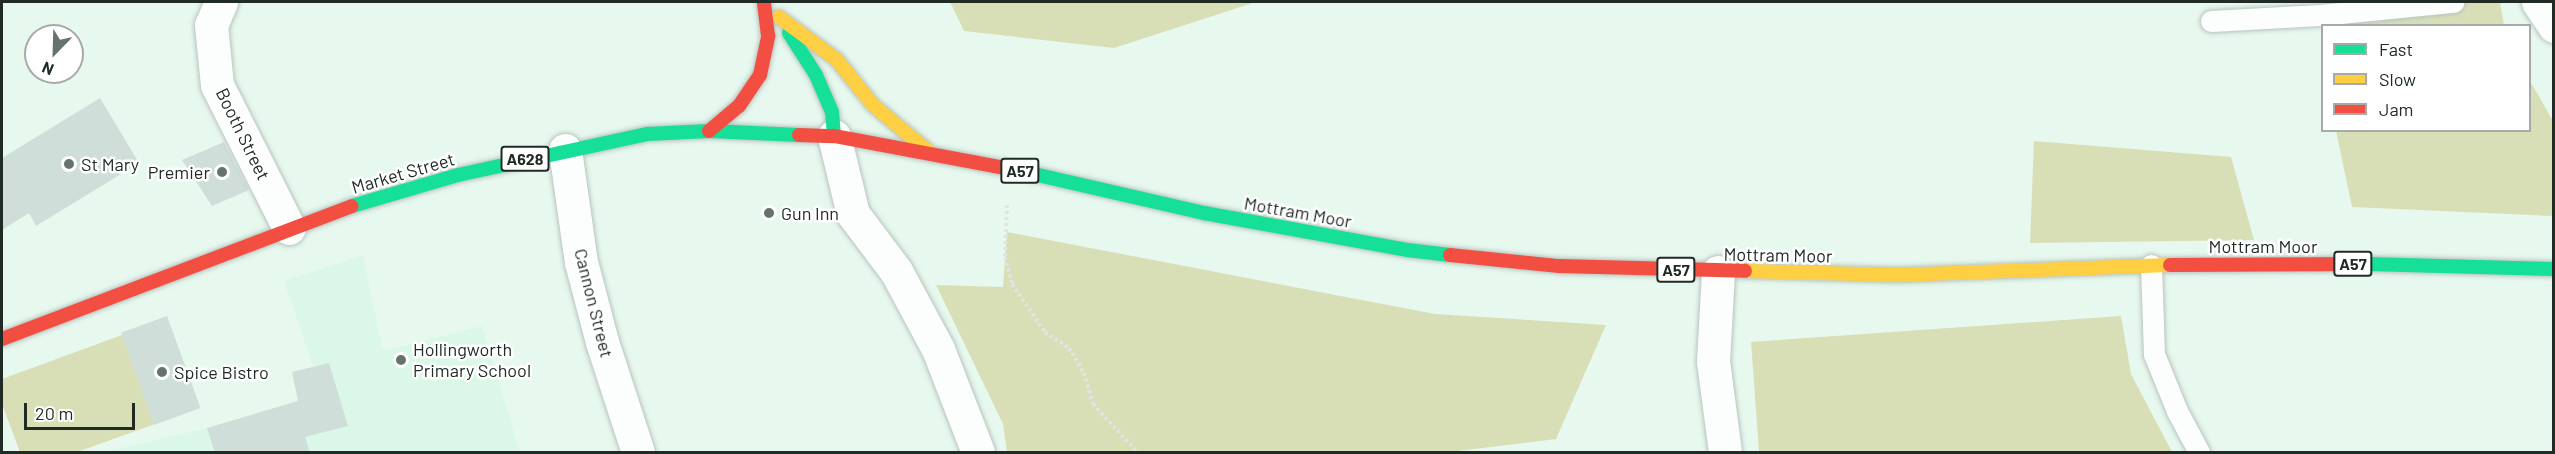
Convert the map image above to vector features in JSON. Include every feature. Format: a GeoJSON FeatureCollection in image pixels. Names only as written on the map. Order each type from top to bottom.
{"type":"FeatureCollection","features":[{"type":"Feature","properties":{"kind":"main road"},"geometry":{"type":"LineString","coordinates":[[766,2],[779,17],[816,75],[832,112],[834,136]]}},
{"type":"Feature","properties":{"kind":"main road"},"geometry":{"type":"LineString","coordinates":[[709,131],[739,106],[760,75],[768,36],[766,2]]}},
{"type":"Feature","properties":{"kind":"main road"},"geometry":{"type":"LineString","coordinates":[[779,17],[837,60],[873,105],[929,152]]}},
{"type":"Feature","properties":{"kind":"main road","name":"Market Street"},"geometry":{"type":"LineString","coordinates":[[3,334],[345,208],[458,175],[647,134],[709,131],[834,136]]}},
{"type":"Feature","properties":{"kind":"main road","name":"Mottram Moor"},"geometry":{"type":"LineString","coordinates":[[834,136],[1008,168],[1204,213],[1407,250],[1559,266],[1897,275],[2151,265],[2382,264],[2553,269]]}},
{"type":"Feature","properties":{"kind":"street","name":"Booth Street"},"geometry":{"type":"LineString","coordinates":[[220,2],[211,25],[218,85],[289,228]]}},
{"type":"Feature","properties":{"kind":"street"},"geometry":{"type":"LineString","coordinates":[[2538,2],[2553,26]]}},
{"type":"Feature","properties":{"kind":"street"},"geometry":{"type":"LineString","coordinates":[[834,136],[853,214],[896,271],[938,349],[978,453]]}},
{"type":"Feature","properties":{"kind":"street","name":"Cannon Street"},"geometry":{"type":"LineString","coordinates":[[566,150],[581,262],[602,342],[638,453]]}},
{"type":"Feature","properties":{"kind":"street"},"geometry":{"type":"LineString","coordinates":[[1718,272],[1713,361],[1725,453]]}},
{"type":"Feature","properties":{"kind":"lane"},"geometry":{"type":"LineString","coordinates":[[2211,21],[2320,15],[2452,2]]}},
{"type":"Feature","properties":{"kind":"lane"},"geometry":{"type":"LineString","coordinates":[[2151,265],[2154,354],[2177,411],[2199,453]]}},
{"type":"Feature","properties":{"kind":"path"},"geometry":{"type":"LineString","coordinates":[[1008,168],[1005,257],[1012,284],[1045,332],[1069,348],[1084,373],[1093,404],[1137,453]]}},
{"type":"Feature","properties":{"kind":"shaded area"},"geometry":{"type":"Polygon","coordinates":[[[950,2],[1256,2],[1114,48],[964,31],[950,2]]]}},
{"type":"Feature","properties":{"kind":"shaded area"},"geometry":{"type":"Polygon","coordinates":[[[2405,2],[2500,2],[2504,24],[2347,24],[2357,13],[2405,2]]]}},
{"type":"Feature","properties":{"kind":"shaded area"},"geometry":{"type":"Polygon","coordinates":[[[2531,83],[2553,121],[2553,216],[2352,207],[2336,132],[2531,132],[2531,83]]]}},
{"type":"Feature","properties":{"kind":"shaded area"},"geometry":{"type":"Polygon","coordinates":[[[2034,141],[2231,157],[2254,240],[2030,243],[2034,141]]]}},
{"type":"Feature","properties":{"kind":"shaded area"},"geometry":{"type":"Polygon","coordinates":[[[1007,232],[1435,314],[1606,325],[1556,439],[1449,452],[1007,452],[1003,424],[936,285],[1003,287],[1007,232]]]}},
{"type":"Feature","properties":{"kind":"shaded area","name":"Hollingworth Primary School"},"geometry":{"type":"Polygon","coordinates":[[[363,255],[383,351],[482,326],[520,452],[105,452],[207,428],[298,401],[292,372],[313,367],[284,281],[363,255]]]}},
{"type":"Feature","properties":{"kind":"shaded area"},"geometry":{"type":"Polygon","coordinates":[[[2121,316],[2131,374],[2172,452],[1759,452],[1751,342],[2121,316]]]}},
{"type":"Feature","properties":{"kind":"shaded area"},"geometry":{"type":"Polygon","coordinates":[[[122,335],[158,423],[77,452],[20,452],[2,404],[2,379],[122,335]]]}},
{"type":"Feature","properties":{"kind":"building","name":"St Mary"},"geometry":{"type":"Polygon","coordinates":[[[100,98],[139,163],[36,226],[29,213],[2,230],[2,158],[100,98]]]}},
{"type":"Feature","properties":{"kind":"building","name":"Premier"},"geometry":{"type":"Polygon","coordinates":[[[224,142],[249,190],[212,206],[182,160],[224,142]]]}},
{"type":"Feature","properties":{"kind":"building","name":"Spice Bistro"},"geometry":{"type":"Polygon","coordinates":[[[167,316],[201,408],[154,425],[121,333],[167,316]]]}},
{"type":"Feature","properties":{"kind":"building"},"geometry":{"type":"Polygon","coordinates":[[[329,363],[348,426],[305,437],[310,453],[215,453],[207,428],[298,401],[292,372],[329,363]]]}},
{"type":"Feature","properties":{"kind":"traffic: fast"},"geometry":{"type":"LineString","coordinates":[[789,33],[816,75],[832,112],[834,136]]}},
{"type":"Feature","properties":{"kind":"traffic: fast"},"geometry":{"type":"LineString","coordinates":[[352,206],[458,175],[647,134],[709,131],[799,135]]}},
{"type":"Feature","properties":{"kind":"traffic: fast"},"geometry":{"type":"LineString","coordinates":[[1016,170],[1204,213],[1407,250],[1450,255]]}},
{"type":"Feature","properties":{"kind":"traffic: fast"},"geometry":{"type":"LineString","coordinates":[[2365,264],[2554,269]]}},
{"type":"Feature","properties":{"kind":"traffic: slow"},"geometry":{"type":"LineString","coordinates":[[779,17],[837,60],[873,105],[929,152]]}},
{"type":"Feature","properties":{"kind":"traffic: slow"},"geometry":{"type":"LineString","coordinates":[[1745,271],[1897,275],[2170,265]]}},
{"type":"Feature","properties":{"kind":"traffic: jam"},"geometry":{"type":"LineString","coordinates":[[709,131],[739,106],[760,75],[768,36],[764,2]]}},
{"type":"Feature","properties":{"kind":"traffic: jam"},"geometry":{"type":"LineString","coordinates":[[799,135],[834,136],[1016,170]]}},
{"type":"Feature","properties":{"kind":"traffic: jam"},"geometry":{"type":"LineString","coordinates":[[2,339],[352,206]]}},
{"type":"Feature","properties":{"kind":"traffic: jam"},"geometry":{"type":"LineString","coordinates":[[1450,255],[1559,266],[1745,271]]}},
{"type":"Feature","properties":{"kind":"traffic: jam"},"geometry":{"type":"LineString","coordinates":[[2170,265],[2365,264]]}},
{"type":"Feature","properties":{"kind":"place","name":"St Mary"},"geometry":{"type":"Point","coordinates":[69,164]}},
{"type":"Feature","properties":{"kind":"place","name":"Premier"},"geometry":{"type":"Point","coordinates":[222,172]}},
{"type":"Feature","properties":{"kind":"place","name":"Gun Inn"},"geometry":{"type":"Point","coordinates":[769,213]}},
{"type":"Feature","properties":{"kind":"place","name":"Hollingworth Primary School"},"geometry":{"type":"Point","coordinates":[401,360]}},
{"type":"Feature","properties":{"kind":"place","name":"Spice Bistro"},"geometry":{"type":"Point","coordinates":[162,372]}}]}
